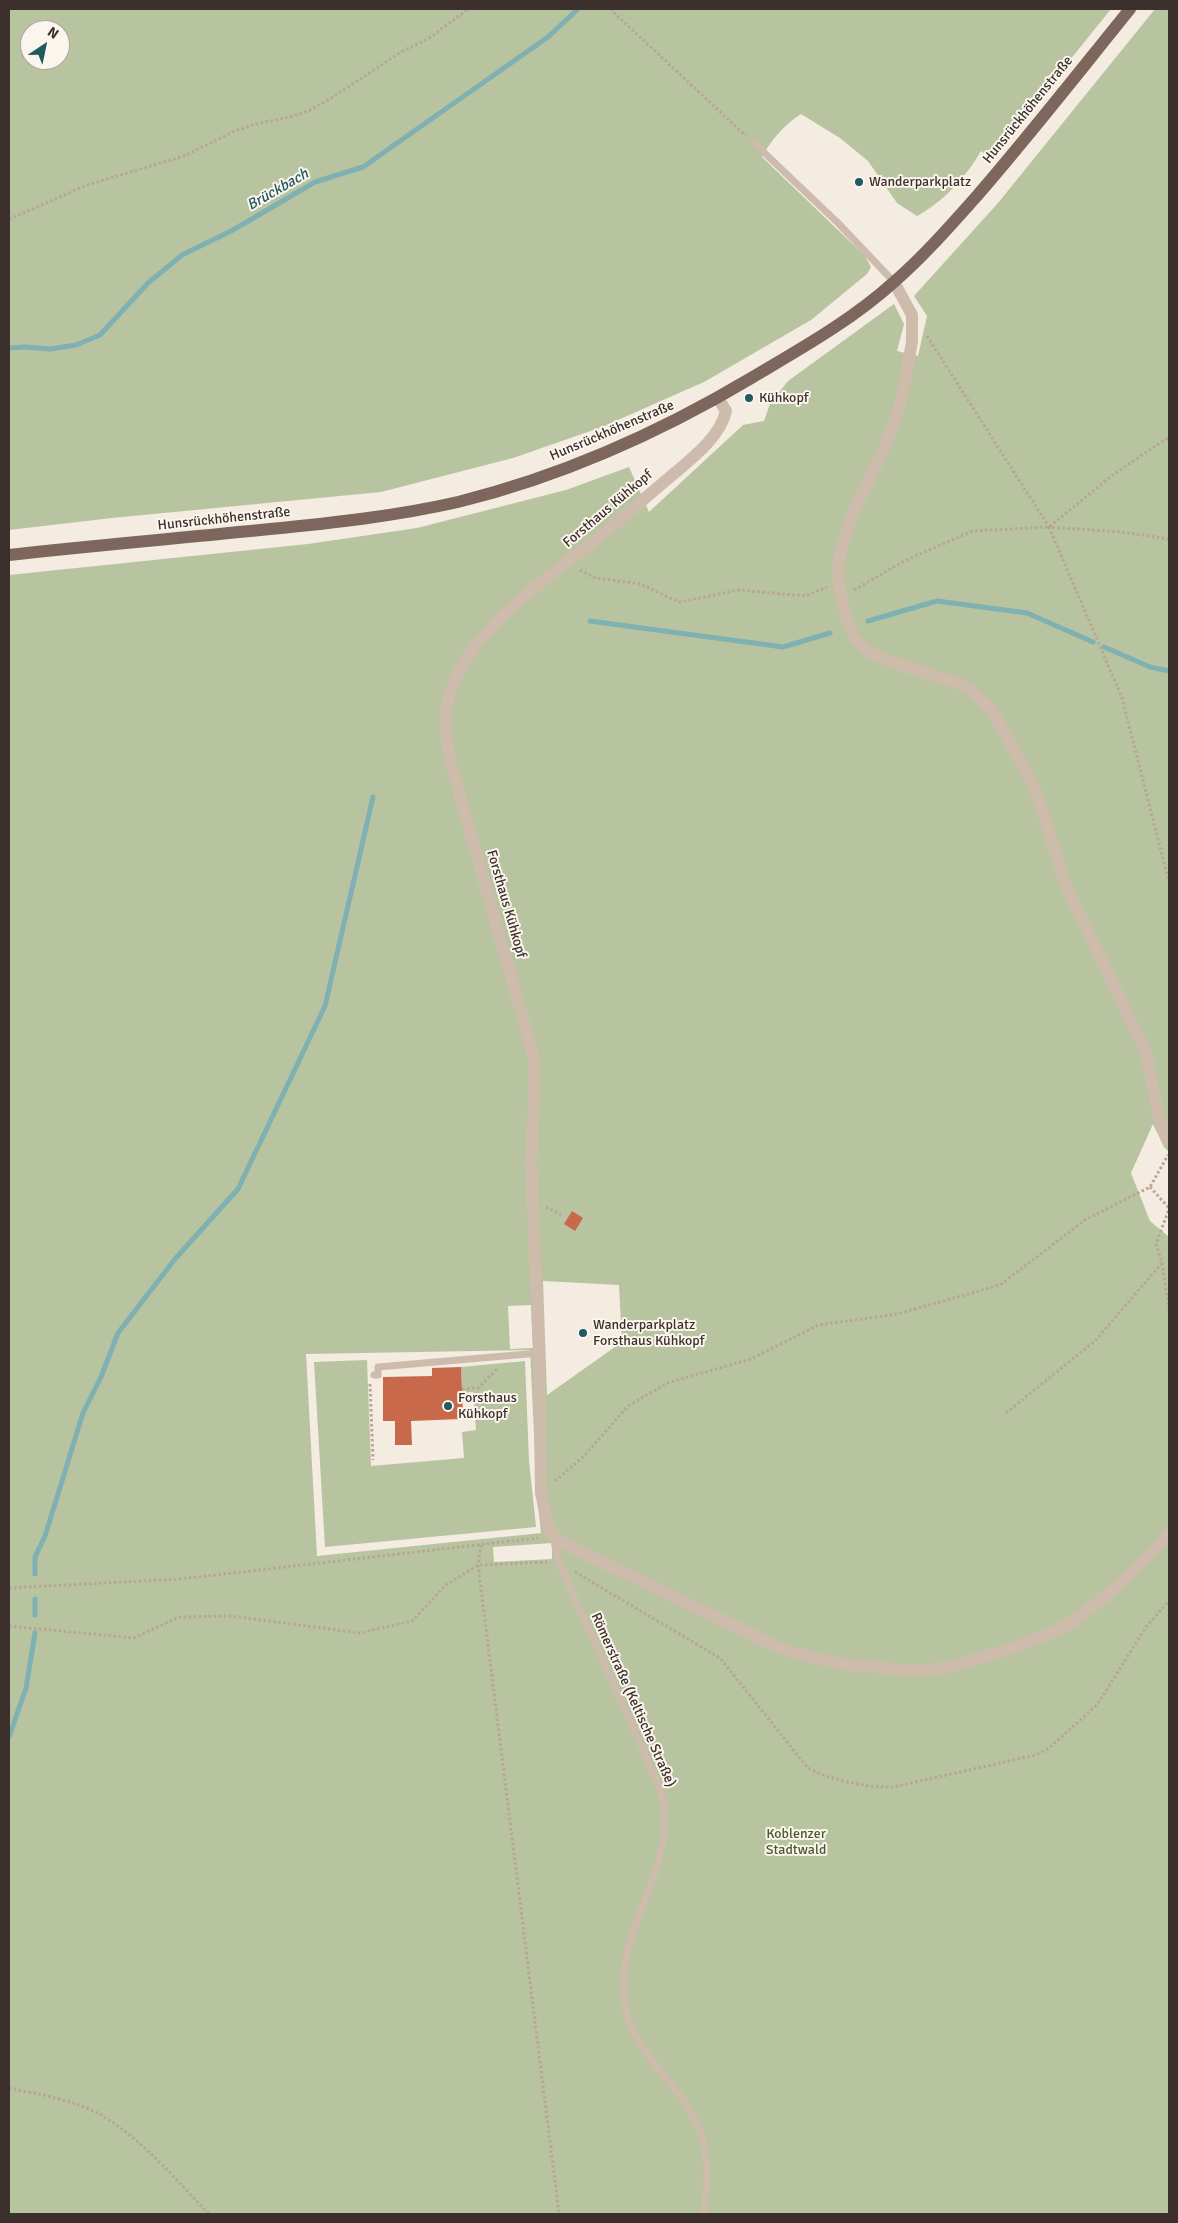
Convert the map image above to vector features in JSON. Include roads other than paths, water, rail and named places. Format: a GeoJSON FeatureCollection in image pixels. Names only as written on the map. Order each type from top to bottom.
{"type":"FeatureCollection","features":[{"type":"Feature","properties":{"kind":"main road","name":"Hunsrückhöhenstraße"},"geometry":{"type":"LineString","coordinates":[[9,555],[325,523],[386,515],[456,502],[512,487],[584,462],[655,432],[718,398],[815,341],[856,314],[894,282],[945,231],[1012,155],[1130,9]]}},
{"type":"Feature","properties":{"kind":"street"},"geometry":{"type":"LineString","coordinates":[[894,282],[912,315],[912,342],[900,406],[842,545],[838,570],[841,598],[847,619],[855,638],[862,647],[886,660],[970,689],[991,709],[1000,721],[1034,786],[1067,888],[1144,1048],[1149,1064],[1158,1116],[1169,1142]]}},
{"type":"Feature","properties":{"kind":"street","name":"Forsthaus Kühkopf"},"geometry":{"type":"LineString","coordinates":[[553,1536],[546,1524],[541,1493],[539,1353],[531,1165],[534,1058],[449,757],[446,709],[456,676],[483,638],[510,608],[675,472],[716,432],[723,422],[726,411],[718,398]]}},
{"type":"Feature","properties":{"kind":"street"},"geometry":{"type":"LineString","coordinates":[[553,1536],[781,1648],[836,1663],[912,1671],[962,1665],[1059,1630],[1073,1622],[1134,1570],[1169,1534]]}},
{"type":"Feature","properties":{"kind":"lane"},"geometry":{"type":"LineString","coordinates":[[754,143],[839,224],[894,282]]}},
{"type":"Feature","properties":{"kind":"lane"},"geometry":{"type":"LineString","coordinates":[[374,1375],[378,1375],[378,1367],[539,1353]]}},
{"type":"Feature","properties":{"kind":"lane","name":"Römerstraße (Keltische Straße)"},"geometry":{"type":"LineString","coordinates":[[553,1536],[558,1561],[658,1783],[663,1799],[665,1840],[660,1861],[629,1944],[623,1996],[626,2012],[641,2044],[688,2106],[699,2129],[707,2165],[704,2214]]}},
{"type":"Feature","properties":{"kind":"waterway","name":"Brückbach"},"geometry":{"type":"LineString","coordinates":[[9,348],[50,349],[76,345],[100,335],[148,283],[182,255],[233,230],[315,182],[363,167],[548,37],[578,9]]}},
{"type":"Feature","properties":{"kind":"waterway"},"geometry":{"type":"LineString","coordinates":[[868,621],[937,601],[1027,613],[1093,642]]}},
{"type":"Feature","properties":{"kind":"waterway"},"geometry":{"type":"LineString","coordinates":[[590,621],[783,647],[830,633]]}},
{"type":"Feature","properties":{"kind":"waterway"},"geometry":{"type":"LineString","coordinates":[[1104,647],[1150,667],[1169,671]]}},
{"type":"Feature","properties":{"kind":"waterway"},"geometry":{"type":"LineString","coordinates":[[35,1574],[35,1557],[45,1536],[83,1413],[101,1377],[118,1333],[175,1259],[238,1189],[325,1006],[373,797]]}},
{"type":"Feature","properties":{"kind":"waterway"},"geometry":{"type":"LineString","coordinates":[[35,1599],[35,1615]]}},
{"type":"Feature","properties":{"kind":"waterway"},"geometry":{"type":"LineString","coordinates":[[9,1737],[26,1688],[35,1633]]}},
{"type":"Feature","properties":{"kind":"place","name":"Wanderparkplatz"},"geometry":{"type":"Point","coordinates":[859,182]}},
{"type":"Feature","properties":{"kind":"place","name":"Kühkopf"},"geometry":{"type":"Point","coordinates":[749,398]}},
{"type":"Feature","properties":{"kind":"place","name":"Wanderparkplatz Forsthaus Kühkopf"},"geometry":{"type":"Point","coordinates":[583,1333]}},
{"type":"Feature","properties":{"kind":"place","name":"Forsthaus Kühkopf"},"geometry":{"type":"Point","coordinates":[448,1406]}},
{"type":"Feature","properties":{"kind":"park label","name":"Koblenzer Stadtwald"},"geometry":{"type":"Point","coordinates":[796,1842]}}]}
